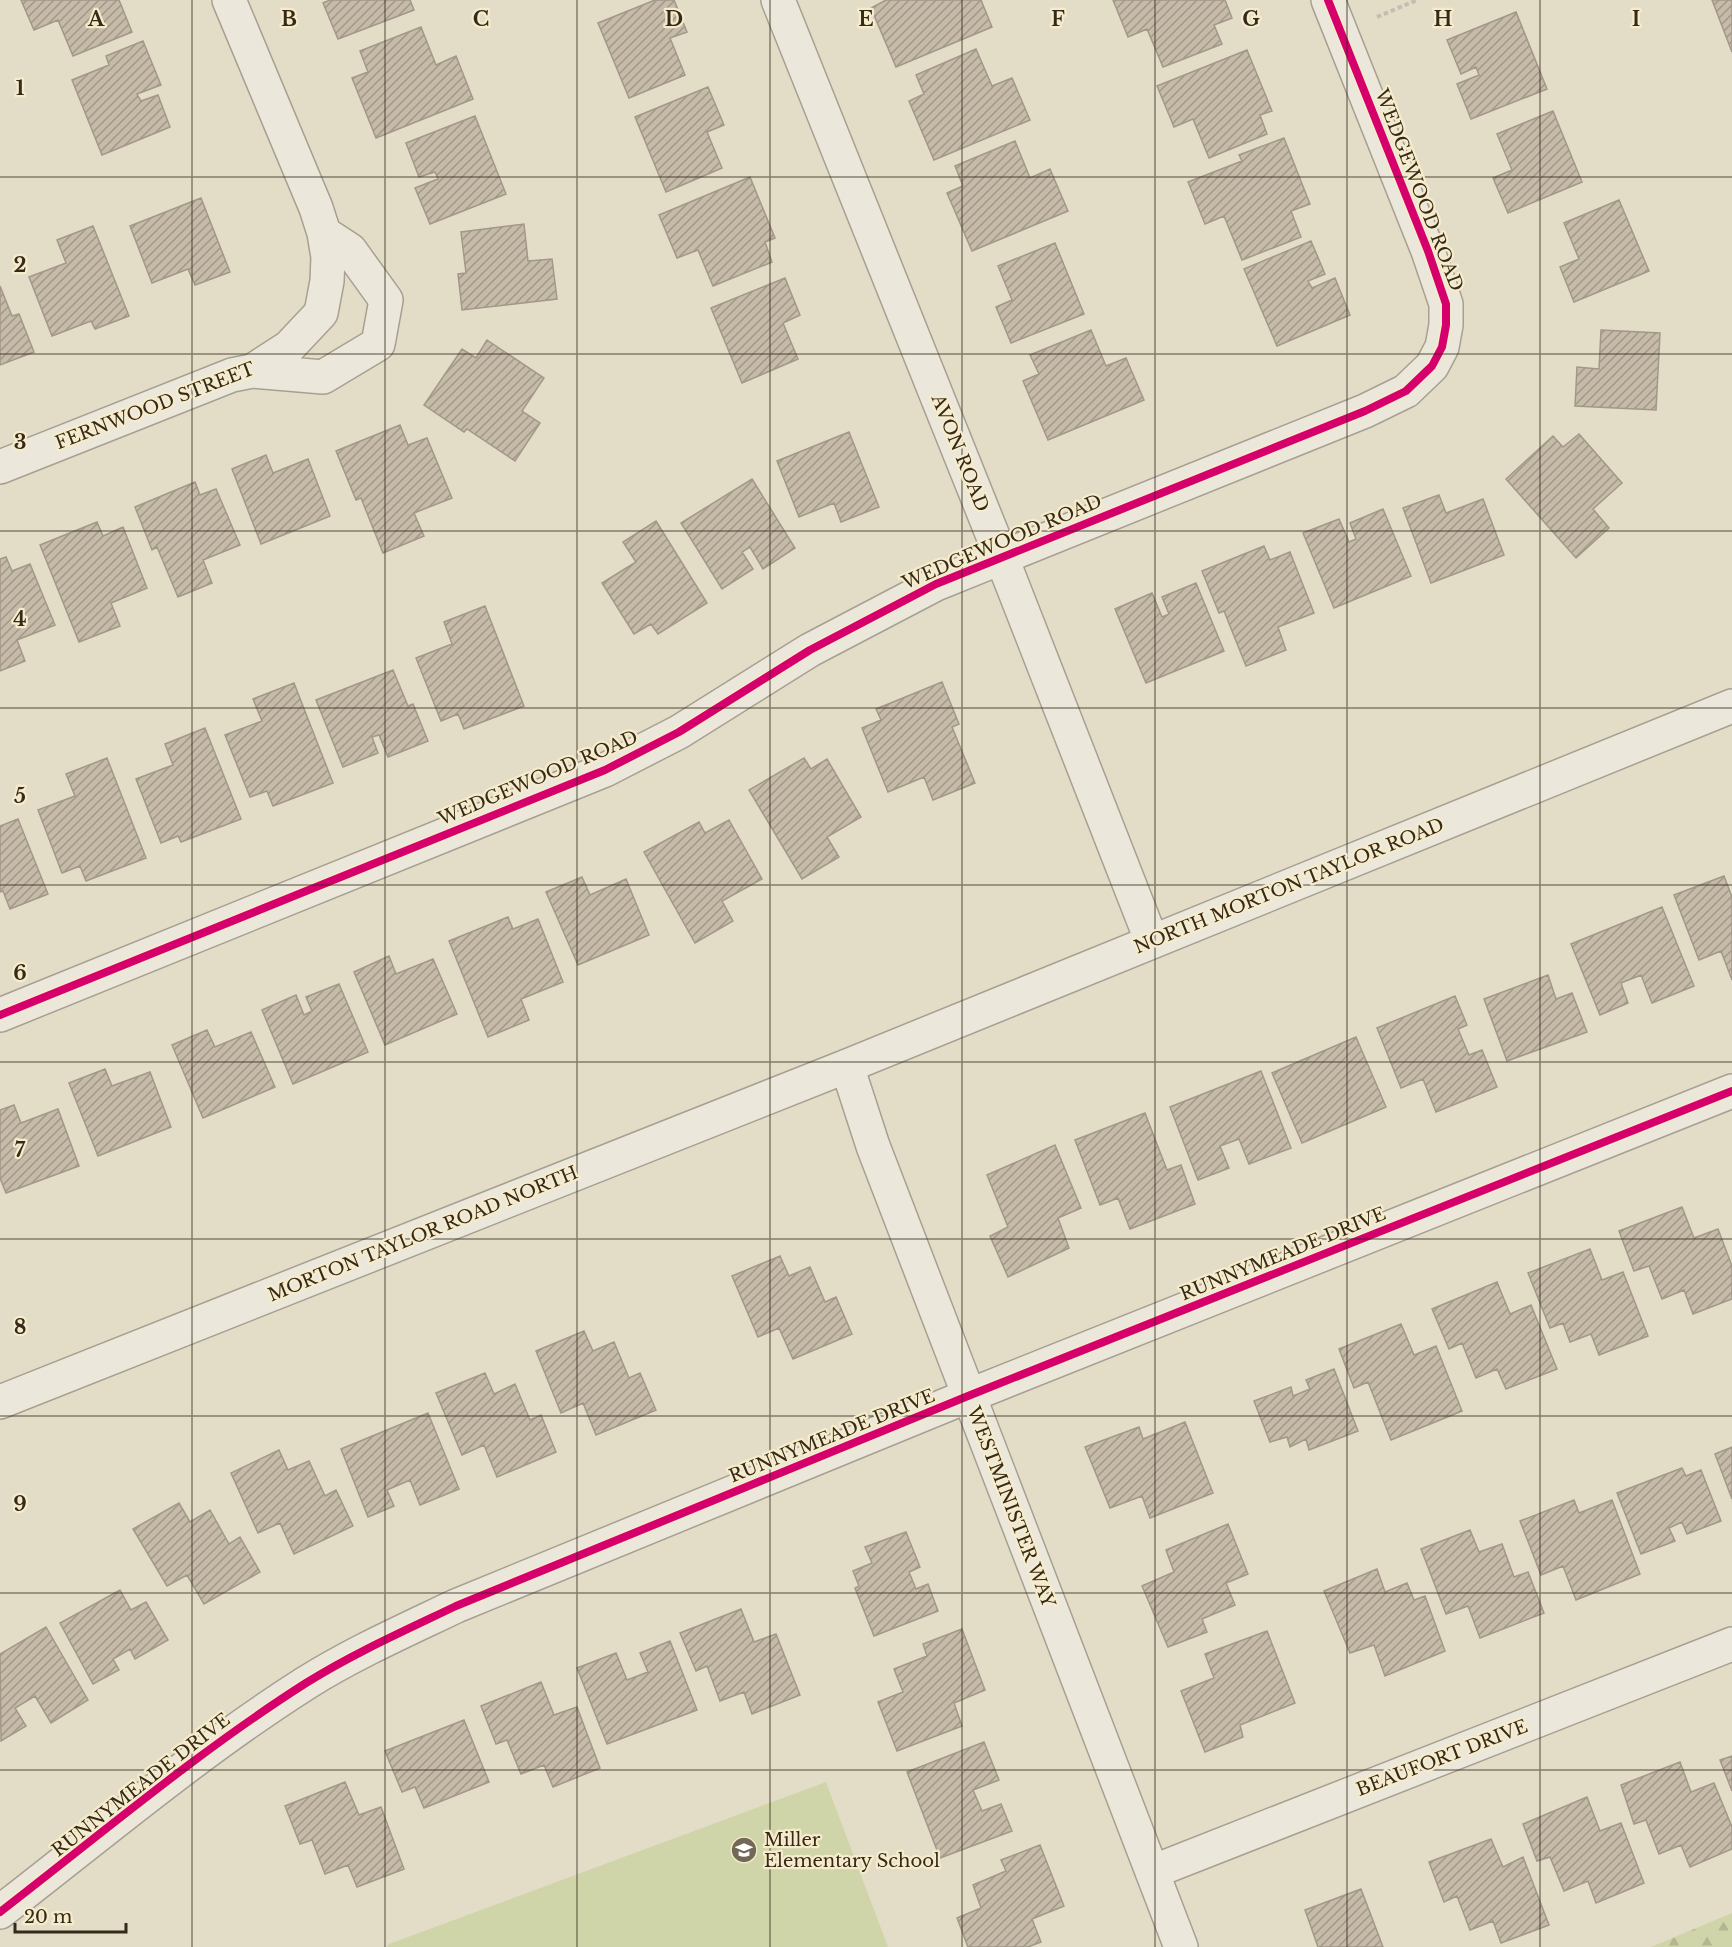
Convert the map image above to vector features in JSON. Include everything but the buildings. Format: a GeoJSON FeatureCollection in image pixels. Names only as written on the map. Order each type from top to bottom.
{"type":"FeatureCollection","features":[{"type":"Feature","properties":{"kind":"street","name":"FERNWOOD STREET"},"geometry":{"type":"LineString","coordinates":[[0,467],[232,375],[252,371],[289,347],[321,313],[327,281],[324,232],[229,0]]}},
{"type":"Feature","properties":{"kind":"street","name":"AVON ROAD"},"geometry":{"type":"LineString","coordinates":[[778,0],[1001,556],[1152,942]]}},
{"type":"Feature","properties":{"kind":"street","name":"WEDGEWOOD ROAD"},"geometry":{"type":"LineString","coordinates":[[0,1015],[605,770],[679,732],[810,650],[872,615],[1001,556],[1365,411],[1406,391],[1432,366],[1442,346],[1446,325],[1446,304],[1428,251],[1328,0]]}},
{"type":"Feature","properties":{"kind":"street"},"geometry":{"type":"LineString","coordinates":[[252,371],[323,377],[378,344],[386,300],[350,250],[324,232]]}},
{"type":"Feature","properties":{"kind":"street","name":"NORTH MORTON TAYLOR ROAD"},"geometry":{"type":"LineString","coordinates":[[847,1066],[1732,705]]}},
{"type":"Feature","properties":{"kind":"street","name":"WESTMINISTER WAY"},"geometry":{"type":"LineString","coordinates":[[847,1066],[873,1146],[1181,1947]]}},
{"type":"Feature","properties":{"kind":"street","name":"MORTON TAYLOR ROAD NORTH"},"geometry":{"type":"LineString","coordinates":[[0,1402],[847,1066]]}},
{"type":"Feature","properties":{"kind":"street","name":"RUNNYMEADE DRIVE"},"geometry":{"type":"LineString","coordinates":[[0,1912],[231,1733],[308,1682],[374,1645],[456,1606],[968,1396],[1732,1091]]}},
{"type":"Feature","properties":{"kind":"street","name":"BEAUFORT DRIVE"},"geometry":{"type":"LineString","coordinates":[[1152,1872],[1732,1644]]}},
{"type":"Feature","properties":{"kind":"path"},"geometry":{"type":"LineString","coordinates":[[1377,18],[1418,0]]}},
{"type":"Feature","properties":{"kind":"green space","name":"Miller Elementary School"},"geometry":{"type":"Polygon","coordinates":[[[826,1782],[888,1947],[386,1947],[389,1944],[826,1782]]]}},
{"type":"Feature","properties":{"kind":"green space"},"geometry":{"type":"Polygon","coordinates":[[[1732,1913],[1732,1947],[1651,1947],[1732,1913]]]}},
{"type":"Feature","properties":{"kind":"cycle path"},"geometry":{"type":"LineString","coordinates":[[0,1015],[605,770],[679,732],[810,650],[936,584],[1365,411],[1406,391],[1432,366],[1442,347],[1446,325],[1446,304],[1428,251],[1328,0]]}},
{"type":"Feature","properties":{"kind":"cycle path"},"geometry":{"type":"LineString","coordinates":[[0,1912],[227,1736],[306,1683],[380,1642],[456,1606],[968,1396],[1732,1091]]}},
{"type":"Feature","properties":{"kind":"place","name":"Miller Elementary School"},"geometry":{"type":"Point","coordinates":[744,1850]}}]}
